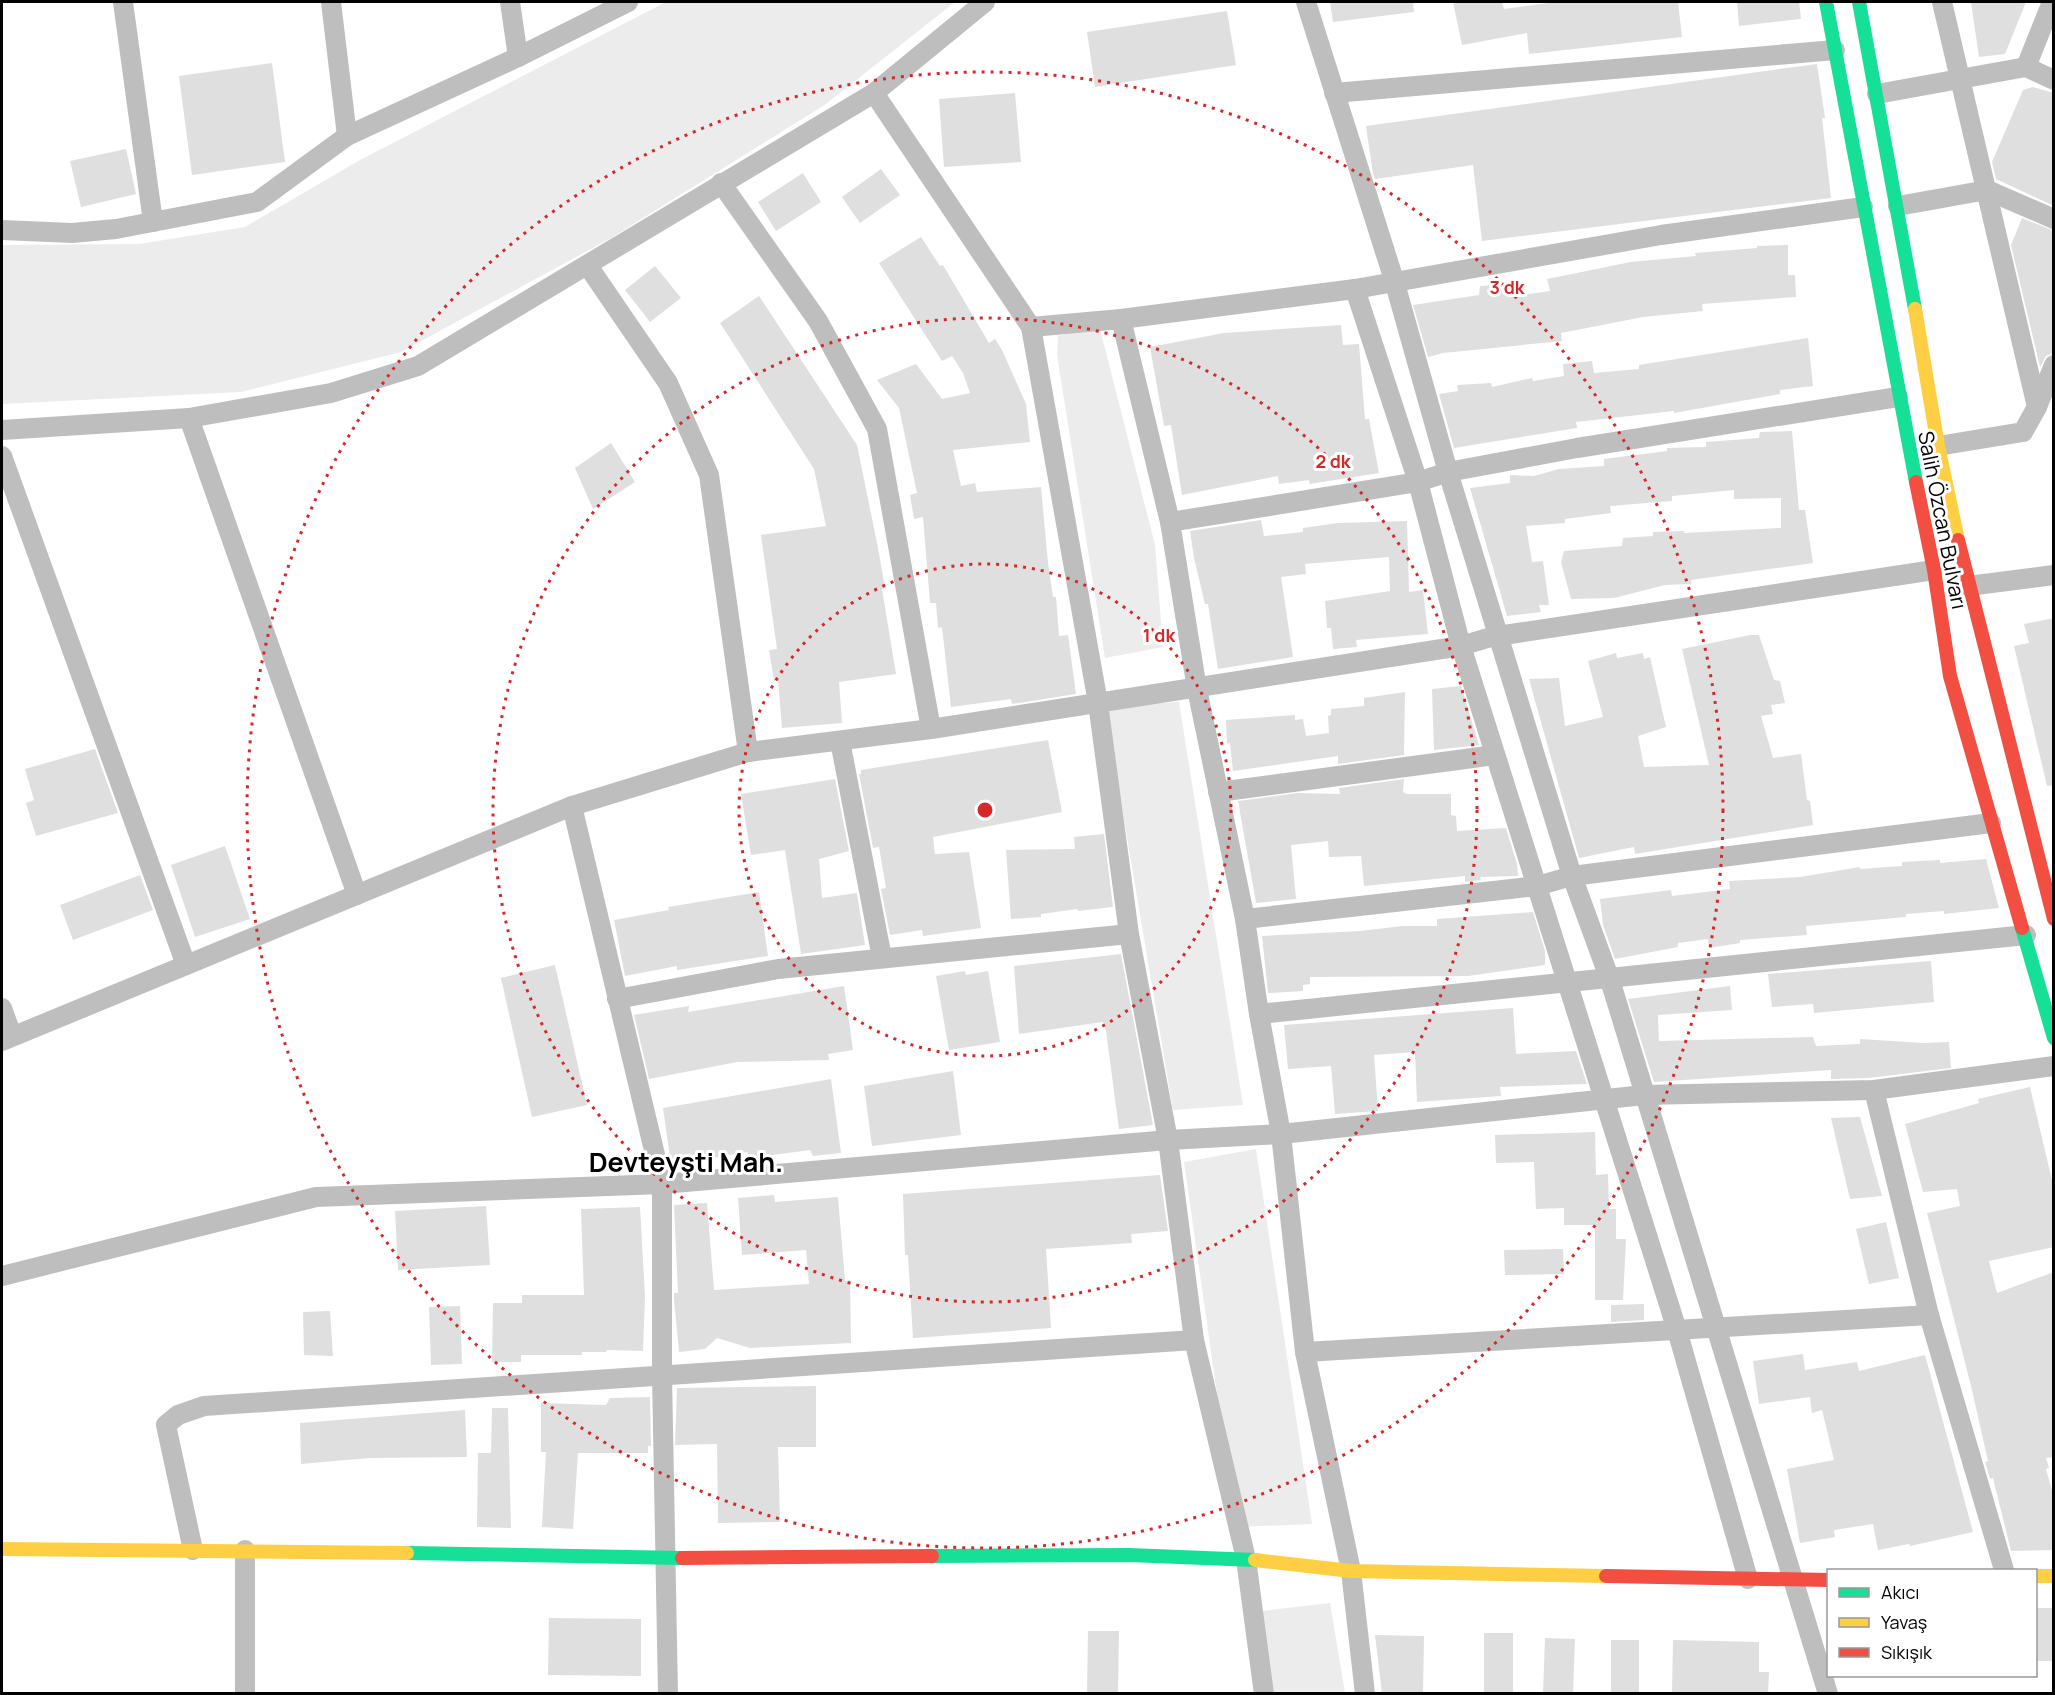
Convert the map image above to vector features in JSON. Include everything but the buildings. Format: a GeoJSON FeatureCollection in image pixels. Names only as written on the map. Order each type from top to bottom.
{"type":"FeatureCollection","features":[{"type":"Feature","properties":{"kind":"main road","name":"Salih Özcan Bulvarı"},"geometry":{"type":"LineString","coordinates":[[1826,2],[1898,397],[1934,570],[1950,676],[2054,1038]]}},
{"type":"Feature","properties":{"kind":"main road","name":"Salih Özcan Bulvarı"},"geometry":{"type":"LineString","coordinates":[[1859,2],[1898,206],[1938,446],[1968,586],[2054,919]]}},
{"type":"Feature","properties":{"kind":"main road"},"geometry":{"type":"LineString","coordinates":[[2,1549],[245,1550],[667,1558],[1129,1555],[1246,1559],[1351,1571],[1827,1580]]}},
{"type":"Feature","properties":{"kind":"main road"},"geometry":{"type":"LineString","coordinates":[[2037,1576],[2054,1576]]}},
{"type":"Feature","properties":{"kind":"street"},"geometry":{"type":"LineString","coordinates":[[123,2],[153,222]]}},
{"type":"Feature","properties":{"kind":"street"},"geometry":{"type":"LineString","coordinates":[[331,2],[348,136]]}},
{"type":"Feature","properties":{"kind":"street"},"geometry":{"type":"LineString","coordinates":[[510,2],[518,57]]}},
{"type":"Feature","properties":{"kind":"street"},"geometry":{"type":"LineString","coordinates":[[2,230],[72,233],[116,230],[257,202],[348,136],[518,57],[628,2]]}},
{"type":"Feature","properties":{"kind":"street"},"geometry":{"type":"LineString","coordinates":[[2,430],[189,418],[331,393],[418,366],[874,93],[985,2]]}},
{"type":"Feature","properties":{"kind":"street"},"geometry":{"type":"LineString","coordinates":[[1306,2],[1394,280],[1448,472],[1572,876],[1610,980],[1718,1327],[1828,1694]]}},
{"type":"Feature","properties":{"kind":"street"},"geometry":{"type":"LineString","coordinates":[[1942,2],[2037,406]]}},
{"type":"Feature","properties":{"kind":"street"},"geometry":{"type":"LineString","coordinates":[[2026,68],[2052,2]]}},
{"type":"Feature","properties":{"kind":"street"},"geometry":{"type":"LineString","coordinates":[[1334,93],[1835,50]]}},
{"type":"Feature","properties":{"kind":"street"},"geometry":{"type":"LineString","coordinates":[[1877,94],[2026,68],[2054,80]]}},
{"type":"Feature","properties":{"kind":"street"},"geometry":{"type":"LineString","coordinates":[[874,93],[942,191],[1031,327],[1098,703],[1129,933],[1168,1140],[1194,1340],[1246,1559],[1264,1694]]}},
{"type":"Feature","properties":{"kind":"street"},"geometry":{"type":"LineString","coordinates":[[721,183],[818,321],[877,429],[931,729]]}},
{"type":"Feature","properties":{"kind":"street"},"geometry":{"type":"LineString","coordinates":[[1898,206],[1987,190],[2054,219]]}},
{"type":"Feature","properties":{"kind":"street"},"geometry":{"type":"LineString","coordinates":[[1031,327],[1121,319],[1355,289],[1394,280],[1661,235],[1863,207]]}},
{"type":"Feature","properties":{"kind":"street"},"geometry":{"type":"LineString","coordinates":[[588,266],[668,383],[709,475],[748,752]]}},
{"type":"Feature","properties":{"kind":"street"},"geometry":{"type":"LineString","coordinates":[[1355,289],[1418,482],[1461,646],[1606,1099],[1677,1330],[1748,1579]]}},
{"type":"Feature","properties":{"kind":"street"},"geometry":{"type":"LineString","coordinates":[[1121,319],[1170,522],[1197,689],[1245,919],[1258,1014],[1281,1134],[1305,1352],[1351,1571],[1365,1694]]}},
{"type":"Feature","properties":{"kind":"street"},"geometry":{"type":"LineString","coordinates":[[1938,446],[2023,432],[2054,365]]}},
{"type":"Feature","properties":{"kind":"street"},"geometry":{"type":"LineString","coordinates":[[1170,522],[1418,482],[1448,472],[1577,448],[1898,397]]}},
{"type":"Feature","properties":{"kind":"street"},"geometry":{"type":"LineString","coordinates":[[189,418],[357,895]]}},
{"type":"Feature","properties":{"kind":"street"},"geometry":{"type":"LineString","coordinates":[[2,456],[186,965]]}},
{"type":"Feature","properties":{"kind":"street"},"geometry":{"type":"LineString","coordinates":[[2,1008],[7,1039],[572,806],[748,752],[931,729],[1197,689],[1461,646],[1500,636],[1934,570]]}},
{"type":"Feature","properties":{"kind":"street"},"geometry":{"type":"LineString","coordinates":[[1968,586],[2054,575]]}},
{"type":"Feature","properties":{"kind":"street"},"geometry":{"type":"LineString","coordinates":[[840,741],[882,958]]}},
{"type":"Feature","properties":{"kind":"street"},"geometry":{"type":"LineString","coordinates":[[1218,792],[1496,755]]}},
{"type":"Feature","properties":{"kind":"street"},"geometry":{"type":"LineString","coordinates":[[572,806],[617,999],[641,1085],[662,1184],[662,1375],[668,1694]]}},
{"type":"Feature","properties":{"kind":"street"},"geometry":{"type":"LineString","coordinates":[[1245,919],[1537,886],[1572,876],[1991,823]]}},
{"type":"Feature","properties":{"kind":"street"},"geometry":{"type":"LineString","coordinates":[[617,999],[778,969],[1129,933]]}},
{"type":"Feature","properties":{"kind":"street"},"geometry":{"type":"LineString","coordinates":[[1258,1014],[1610,980],[2026,935]]}},
{"type":"Feature","properties":{"kind":"street"},"geometry":{"type":"LineString","coordinates":[[2,1276],[316,1197],[662,1184],[1168,1140],[1281,1134],[1644,1095],[1874,1090],[2054,1066]]}},
{"type":"Feature","properties":{"kind":"street"},"geometry":{"type":"LineString","coordinates":[[1874,1090],[1929,1315],[2004,1569]]}},
{"type":"Feature","properties":{"kind":"street"},"geometry":{"type":"LineString","coordinates":[[1305,1352],[1929,1315]]}},
{"type":"Feature","properties":{"kind":"street"},"geometry":{"type":"LineString","coordinates":[[193,1550],[166,1425],[178,1415],[204,1406],[1194,1340]]}},
{"type":"Feature","properties":{"kind":"street"},"geometry":{"type":"LineString","coordinates":[[245,1550],[246,1694]]}},
{"type":"Feature","properties":{"kind":"shaded area"},"geometry":{"type":"Polygon","coordinates":[[[666,2],[955,2],[826,104],[611,238],[401,352],[241,392],[2,404],[2,245],[139,244],[245,227],[360,160],[666,2]]]}},
{"type":"Feature","properties":{"kind":"shaded area"},"geometry":{"type":"Polygon","coordinates":[[[1099,325],[1155,545],[1163,647],[1105,658],[1057,355],[1058,336],[1099,325]]]}},
{"type":"Feature","properties":{"kind":"shaded area"},"geometry":{"type":"Polygon","coordinates":[[[1179,702],[1243,1105],[1173,1110],[1107,719],[1110,709],[1124,705],[1179,702]]]}},
{"type":"Feature","properties":{"kind":"shaded area"},"geometry":{"type":"Polygon","coordinates":[[[1256,1149],[1312,1524],[1236,1527],[1184,1162],[1256,1149]]]}},
{"type":"Feature","properties":{"kind":"shaded area"},"geometry":{"type":"Polygon","coordinates":[[[1330,1603],[1345,1693],[1266,1693],[1254,1612],[1330,1603]]]}},
{"type":"Feature","properties":{"kind":"traffic: fast"},"geometry":{"type":"LineString","coordinates":[[1826,2],[1916,482]]}},
{"type":"Feature","properties":{"kind":"traffic: fast"},"geometry":{"type":"LineString","coordinates":[[1859,2],[1915,309]]}},
{"type":"Feature","properties":{"kind":"traffic: fast"},"geometry":{"type":"LineString","coordinates":[[2022,928],[2054,1038]]}},
{"type":"Feature","properties":{"kind":"traffic: fast"},"geometry":{"type":"LineString","coordinates":[[407,1553],[682,1558]]}},
{"type":"Feature","properties":{"kind":"traffic: fast"},"geometry":{"type":"LineString","coordinates":[[932,1556],[1129,1555],[1255,1560]]}},
{"type":"Feature","properties":{"kind":"traffic: slow"},"geometry":{"type":"LineString","coordinates":[[1915,309],[1938,446],[1958,540]]}},
{"type":"Feature","properties":{"kind":"traffic: slow"},"geometry":{"type":"LineString","coordinates":[[2,1549],[407,1553]]}},
{"type":"Feature","properties":{"kind":"traffic: slow"},"geometry":{"type":"LineString","coordinates":[[1255,1560],[1351,1571],[1606,1576]]}},
{"type":"Feature","properties":{"kind":"traffic: slow"},"geometry":{"type":"LineString","coordinates":[[2037,1576],[2054,1576]]}},
{"type":"Feature","properties":{"kind":"traffic: jam"},"geometry":{"type":"LineString","coordinates":[[1916,482],[1934,570],[1950,676],[2022,928]]}},
{"type":"Feature","properties":{"kind":"traffic: jam"},"geometry":{"type":"LineString","coordinates":[[1958,540],[2054,919]]}},
{"type":"Feature","properties":{"kind":"traffic: jam"},"geometry":{"type":"LineString","coordinates":[[682,1558],[932,1556]]}},
{"type":"Feature","properties":{"kind":"traffic: jam"},"geometry":{"type":"LineString","coordinates":[[1606,1576],[1827,1580]]}},
{"type":"Feature","properties":{"kind":"district","name":"Devteyşti Mah."},"geometry":{"type":"Point","coordinates":[686,1161]}}]}
